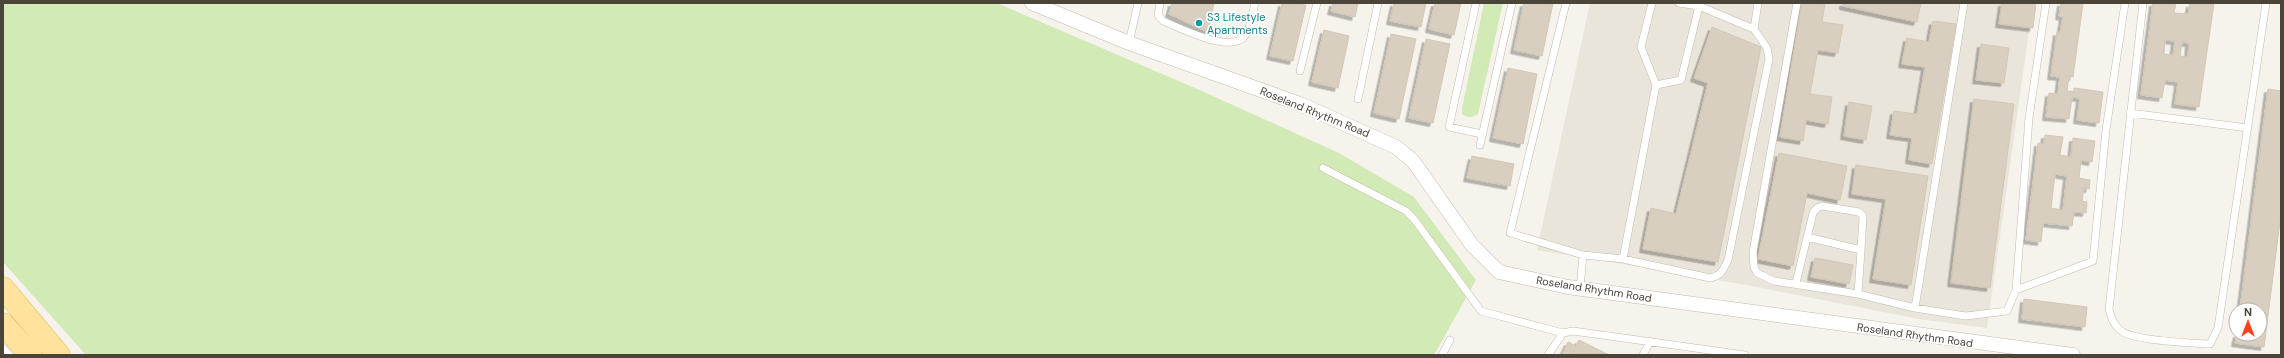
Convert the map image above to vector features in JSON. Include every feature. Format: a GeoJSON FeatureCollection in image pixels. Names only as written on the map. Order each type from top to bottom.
{"type":"FeatureCollection","features":[{"type":"Feature","properties":{"kind":"main road"},"geometry":{"type":"LineString","coordinates":[[3,288],[59,355]]}},
{"type":"Feature","properties":{"kind":"main road"},"geometry":{"type":"LineString","coordinates":[[3,324],[31,355]]}},
{"type":"Feature","properties":{"kind":"street","name":"Roseland Rhythm Road"},"geometry":{"type":"LineString","coordinates":[[1032,3],[1129,43],[1300,104],[1396,147],[1413,161],[1472,245],[1499,272],[1580,288],[2073,355]]}},
{"type":"Feature","properties":{"kind":"lane"},"geometry":{"type":"LineString","coordinates":[[1129,43],[1138,3]]}},
{"type":"Feature","properties":{"kind":"lane"},"geometry":{"type":"LineString","coordinates":[[1160,3],[1158,15],[1163,22],[1209,40],[1235,42],[1242,38],[1248,30],[1255,3]]}},
{"type":"Feature","properties":{"kind":"lane"},"geometry":{"type":"LineString","coordinates":[[1300,71],[1317,3]]}},
{"type":"Feature","properties":{"kind":"lane"},"geometry":{"type":"LineString","coordinates":[[1358,99],[1378,3]]}},
{"type":"Feature","properties":{"kind":"lane"},"geometry":{"type":"LineString","coordinates":[[1476,3],[1449,127],[1482,134]]}},
{"type":"Feature","properties":{"kind":"lane"},"geometry":{"type":"LineString","coordinates":[[1480,145],[1512,3]]}},
{"type":"Feature","properties":{"kind":"lane"},"geometry":{"type":"LineString","coordinates":[[1566,3],[1510,233],[1583,255],[1623,259],[1710,278],[1717,277],[1723,271],[1728,260],[1769,59],[1767,48],[1754,28],[1699,5],[1679,3]]}},
{"type":"Feature","properties":{"kind":"lane"},"geometry":{"type":"LineString","coordinates":[[1623,259],[1656,85],[1640,47],[1652,3]]}},
{"type":"Feature","properties":{"kind":"lane"},"geometry":{"type":"LineString","coordinates":[[1754,28],[1758,3]]}},
{"type":"Feature","properties":{"kind":"lane"},"geometry":{"type":"LineString","coordinates":[[1797,3],[1771,144],[1753,261],[1757,273],[1764,278],[1858,294],[1915,308],[1966,316],[2007,310],[2016,290],[2030,118],[2046,3]]}},
{"type":"Feature","properties":{"kind":"lane"},"geometry":{"type":"LineString","coordinates":[[1915,308],[1964,3]]}},
{"type":"Feature","properties":{"kind":"lane"},"geometry":{"type":"LineString","coordinates":[[2016,290],[2093,261],[2106,130],[2125,3]]}},
{"type":"Feature","properties":{"kind":"lane"},"geometry":{"type":"LineString","coordinates":[[2143,3],[2109,309],[2112,321],[2121,332],[2141,338],[2210,344],[2218,328],[2266,3]]}},
{"type":"Feature","properties":{"kind":"lane"},"geometry":{"type":"LineString","coordinates":[[1656,85],[1681,80],[1699,5]]}},
{"type":"Feature","properties":{"kind":"lane"},"geometry":{"type":"LineString","coordinates":[[2130,113],[2248,128]]}},
{"type":"Feature","properties":{"kind":"lane"},"geometry":{"type":"LineString","coordinates":[[1323,168],[1406,211],[1414,219],[1481,311],[1563,333],[1573,331],[1745,355]]}},
{"type":"Feature","properties":{"kind":"lane"},"geometry":{"type":"LineString","coordinates":[[1796,283],[1813,213],[1817,208],[1822,206],[1859,212],[1863,216],[1864,221],[1858,294]]}},
{"type":"Feature","properties":{"kind":"lane"},"geometry":{"type":"LineString","coordinates":[[1807,237],[1861,250]]}},
{"type":"Feature","properties":{"kind":"lane"},"geometry":{"type":"LineString","coordinates":[[1580,288],[1583,255]]}},
{"type":"Feature","properties":{"kind":"lane"},"geometry":{"type":"LineString","coordinates":[[1548,355],[1563,333]]}},
{"type":"Feature","properties":{"kind":"lane"},"geometry":{"type":"LineString","coordinates":[[1442,355],[1450,340]]}},
{"type":"Feature","properties":{"kind":"lane"},"geometry":{"type":"LineString","coordinates":[[1643,355],[1650,341]]}},
{"type":"Feature","properties":{"kind":"lane"},"geometry":{"type":"LineString","coordinates":[[3,348],[9,355]]}},
{"type":"Feature","properties":{"kind":"shaded area"},"geometry":{"type":"Polygon","coordinates":[[[1590,3],[2033,3],[1987,328],[1919,319],[1741,284],[1537,250],[1590,3]]]}},
{"type":"Feature","properties":{"kind":"green space"},"geometry":{"type":"Polygon","coordinates":[[[3,3],[997,3],[1195,88],[1339,153],[1414,197],[1476,280],[1434,355],[86,355],[3,262],[3,3]]]}},
{"type":"Feature","properties":{"kind":"green space"},"geometry":{"type":"Polygon","coordinates":[[[1484,3],[1503,3],[1478,114],[1468,117],[1462,114],[1462,108],[1484,3]]]}},
{"type":"Feature","properties":{"kind":"building","name":"S3 Lifestyle Apartments"},"geometry":{"type":"Polygon","coordinates":[[[1172,3],[1214,3],[1208,32],[1169,14],[1172,3]]]}},
{"type":"Feature","properties":{"kind":"building"},"geometry":{"type":"Polygon","coordinates":[[[1282,3],[1306,5],[1293,61],[1270,56],[1282,3]]]}},
{"type":"Feature","properties":{"kind":"building"},"geometry":{"type":"Polygon","coordinates":[[[1333,3],[1358,3],[1355,17],[1331,11],[1333,3]]]}},
{"type":"Feature","properties":{"kind":"building"},"geometry":{"type":"Polygon","coordinates":[[[1394,3],[1426,3],[1421,27],[1390,21],[1394,3]]]}},
{"type":"Feature","properties":{"kind":"building"},"geometry":{"type":"Polygon","coordinates":[[[1435,3],[1461,3],[1454,35],[1429,29],[1435,3]]]}},
{"type":"Feature","properties":{"kind":"building"},"geometry":{"type":"Polygon","coordinates":[[[1524,3],[1553,3],[1542,56],[1514,50],[1524,3]]]}},
{"type":"Feature","properties":{"kind":"building"},"geometry":{"type":"Polygon","coordinates":[[[1802,3],[1825,3],[1822,22],[1843,25],[1838,53],[1818,50],[1810,94],[1832,97],[1828,124],[1806,120],[1803,141],[1780,137],[1802,3]]]}},
{"type":"Feature","properties":{"kind":"building"},"geometry":{"type":"Polygon","coordinates":[[[1843,3],[1921,3],[1917,22],[1843,6],[1843,3]]]}},
{"type":"Feature","properties":{"kind":"building"},"geometry":{"type":"Polygon","coordinates":[[[2002,3],[2036,3],[2033,28],[1999,24],[2002,3]]]}},
{"type":"Feature","properties":{"kind":"building"},"geometry":{"type":"Polygon","coordinates":[[[2061,3],[2083,3],[2073,77],[2069,76],[2067,91],[2074,92],[2074,88],[2103,92],[2099,123],[2077,120],[2080,98],[2072,97],[2069,119],[2046,117],[2049,93],[2058,94],[2060,77],[2051,76],[2057,32],[2060,33],[2063,17],[2059,16],[2061,3]]]}},
{"type":"Feature","properties":{"kind":"building"},"geometry":{"type":"Polygon","coordinates":[[[2153,3],[2176,3],[2174,13],[2188,14],[2190,4],[2214,3],[2199,107],[2175,104],[2178,82],[2165,80],[2162,98],[2141,95],[2153,3]],[[2165,40],[2164,54],[2173,55],[2175,41],[2165,40]],[[2182,42],[2180,56],[2188,57],[2189,43],[2182,42]]]}},
{"type":"Feature","properties":{"kind":"building"},"geometry":{"type":"Polygon","coordinates":[[[1933,21],[1956,24],[1932,164],[1909,160],[1912,138],[1890,135],[1894,111],[1917,114],[1925,67],[1902,64],[1907,38],[1929,42],[1933,21]]]}},
{"type":"Feature","properties":{"kind":"building"},"geometry":{"type":"Polygon","coordinates":[[[1712,27],[1761,47],[1718,262],[1643,249],[1651,208],[1676,214],[1708,83],[1694,78],[1712,27]]]}},
{"type":"Feature","properties":{"kind":"building"},"geometry":{"type":"Polygon","coordinates":[[[1324,30],[1349,36],[1338,88],[1312,82],[1324,30]]]}},
{"type":"Feature","properties":{"kind":"building"},"geometry":{"type":"Polygon","coordinates":[[[1391,34],[1416,39],[1399,119],[1374,113],[1391,34]]]}},
{"type":"Feature","properties":{"kind":"building"},"geometry":{"type":"Polygon","coordinates":[[[1426,39],[1450,44],[1433,123],[1409,118],[1426,39]]]}},
{"type":"Feature","properties":{"kind":"building"},"geometry":{"type":"Polygon","coordinates":[[[1981,44],[2009,48],[2004,83],[1976,80],[1981,44]]]}},
{"type":"Feature","properties":{"kind":"building"},"geometry":{"type":"Polygon","coordinates":[[[1508,68],[1537,74],[1523,144],[1493,138],[1508,68]]]}},
{"type":"Feature","properties":{"kind":"building"},"geometry":{"type":"Polygon","coordinates":[[[2268,89],[2281,91],[2281,214],[2268,316],[2268,302],[2241,302],[2268,89]]]}},
{"type":"Feature","properties":{"kind":"building"},"geometry":{"type":"Polygon","coordinates":[[[1974,99],[2014,104],[1990,288],[1951,283],[1974,99]]]}},
{"type":"Feature","properties":{"kind":"building"},"geometry":{"type":"Polygon","coordinates":[[[1849,102],[1872,106],[1866,140],[1844,136],[1849,102]]]}},
{"type":"Feature","properties":{"kind":"building"},"geometry":{"type":"Polygon","coordinates":[[[2045,135],[2063,137],[2060,155],[2071,157],[2073,138],[2095,141],[2092,162],[2081,160],[2079,178],[2090,180],[2089,189],[2084,188],[2082,201],[2087,202],[2086,213],[2074,212],[2072,226],[2043,223],[2041,242],[2026,240],[2038,143],[2044,144],[2045,135]],[[2055,174],[2051,208],[2063,210],[2067,176],[2055,174]]]}},
{"type":"Feature","properties":{"kind":"building"},"geometry":{"type":"Polygon","coordinates":[[[1779,153],[1847,166],[1840,200],[1807,193],[1793,266],[1758,259],[1779,153]]]}},
{"type":"Feature","properties":{"kind":"building"},"geometry":{"type":"Polygon","coordinates":[[[1472,156],[1514,164],[1510,186],[1467,178],[1472,156]]]}},
{"type":"Feature","properties":{"kind":"building"},"geometry":{"type":"Polygon","coordinates":[[[1856,165],[1928,176],[1911,285],[1873,279],[1886,199],[1852,194],[1856,165]]]}},
{"type":"Feature","properties":{"kind":"building"},"geometry":{"type":"Polygon","coordinates":[[[1815,258],[1853,265],[1849,284],[1811,277],[1815,258]]]}},
{"type":"Feature","properties":{"kind":"building"},"geometry":{"type":"Polygon","coordinates":[[[2024,299],[2087,307],[2085,327],[2022,319],[2024,299]]]}},
{"type":"Feature","properties":{"kind":"building"},"geometry":{"type":"Polygon","coordinates":[[[1579,340],[1609,355],[1577,355],[1572,353],[1571,355],[1562,355],[1568,342],[1576,346],[1579,340]]]}},
{"type":"Feature","properties":{"kind":"building"},"geometry":{"type":"Polygon","coordinates":[[[2235,342],[2265,342],[2264,347],[2235,342]]]}},
{"type":"Feature","properties":{"kind":"place","name":"S3 Lifestyle Apartments"},"geometry":{"type":"Point","coordinates":[1199,23]}}]}
